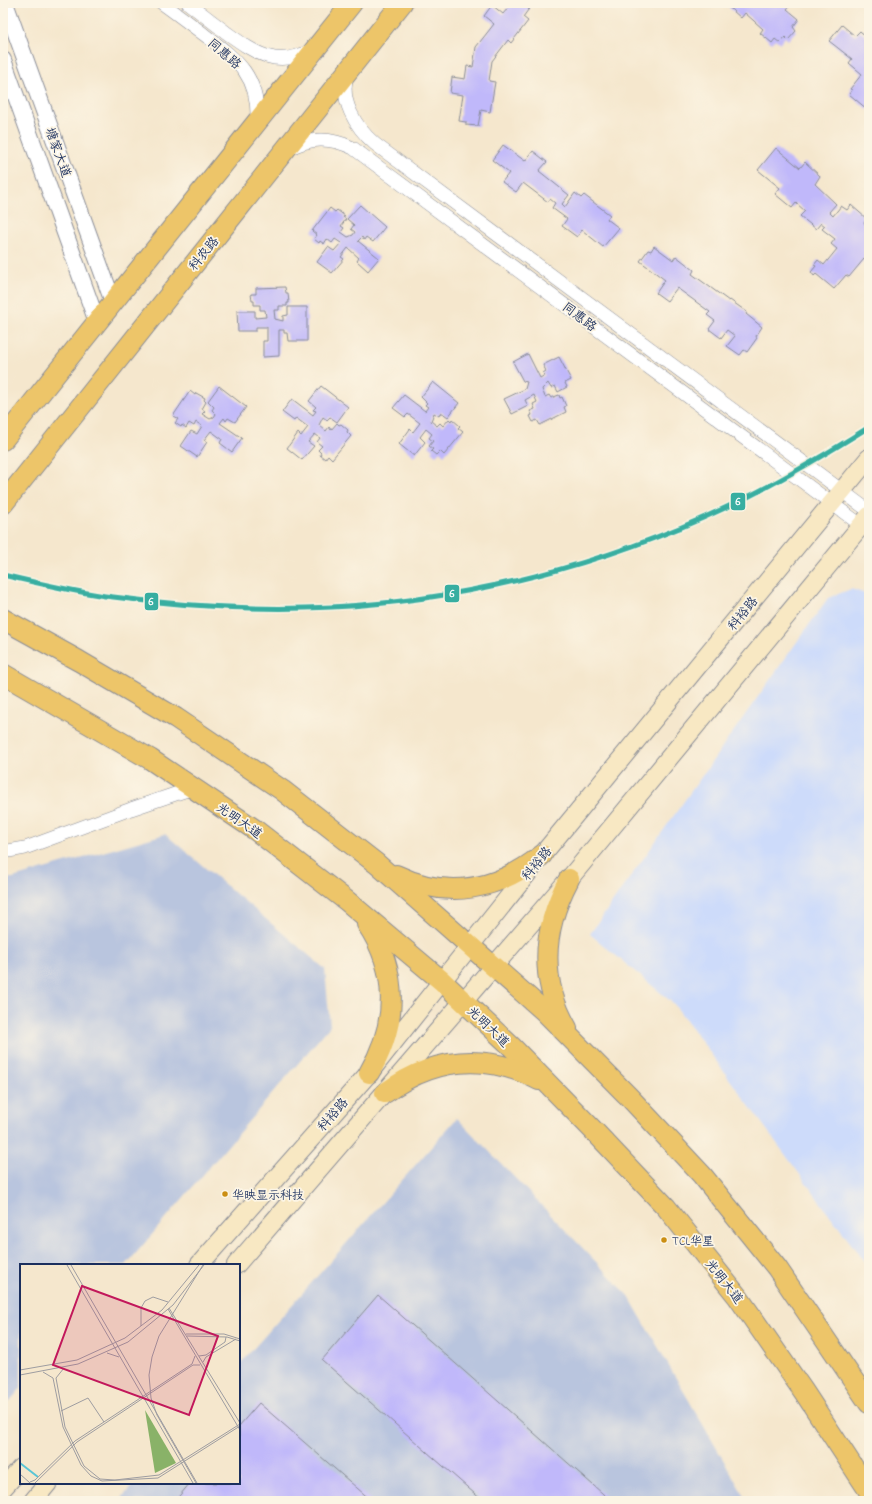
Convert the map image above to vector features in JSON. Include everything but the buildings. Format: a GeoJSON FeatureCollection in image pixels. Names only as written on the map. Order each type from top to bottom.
{"type":"FeatureCollection","features":[{"type":"Feature","properties":{"kind":"main road"},"geometry":{"type":"LineString","coordinates":[[3,440],[352,3]]}},
{"type":"Feature","properties":{"kind":"main road","name":"科农路"},"geometry":{"type":"LineString","coordinates":[[3,504],[402,3]]}},
{"type":"Feature","properties":{"kind":"main road","name":"科裕路"},"geometry":{"type":"LineString","coordinates":[[200,1264],[368,1072],[542,855],[869,458]]}},
{"type":"Feature","properties":{"kind":"main road","name":"科裕路"},"geometry":{"type":"LineString","coordinates":[[237,1264],[569,879],[867,521]]}},
{"type":"Feature","properties":{"kind":"main road"},"geometry":{"type":"LineString","coordinates":[[3,619],[79,661],[176,718],[282,790],[377,864],[544,1011],[630,1098],[702,1175],[777,1268],[867,1399]]}},
{"type":"Feature","properties":{"kind":"main road","name":"光明大道"},"geometry":{"type":"LineString","coordinates":[[3,674],[150,759],[254,829],[347,901],[442,981],[554,1090],[666,1207],[738,1297],[804,1392],[869,1491]]}},
{"type":"Feature","properties":{"kind":"main road"},"geometry":{"type":"LineString","coordinates":[[377,864],[396,875],[421,885],[437,888],[464,889],[485,886],[500,881],[529,866],[542,855]]}},
{"type":"Feature","properties":{"kind":"main road"},"geometry":{"type":"LineString","coordinates":[[569,879],[555,910],[550,927],[548,961],[552,989],[558,1011],[575,1040],[586,1054]]}},
{"type":"Feature","properties":{"kind":"main road"},"geometry":{"type":"LineString","coordinates":[[347,901],[368,925],[376,939],[388,968],[390,984],[390,1015],[387,1030],[376,1059],[368,1072]]}},
{"type":"Feature","properties":{"kind":"main road"},"geometry":{"type":"LineString","coordinates":[[385,1093],[398,1083],[427,1069],[447,1064],[474,1062],[491,1063],[524,1072],[554,1090]]}},
{"type":"Feature","properties":{"kind":"main road"},"geometry":{"type":"LineString","coordinates":[[3,1488],[20,1469]]}},
{"type":"Feature","properties":{"kind":"main road"},"geometry":{"type":"LineString","coordinates":[[33,1501],[47,1484]]}},
{"type":"Feature","properties":{"kind":"street","name":"塘家大道"},"geometry":{"type":"LineString","coordinates":[[5,3],[113,302]]}},
{"type":"Feature","properties":{"kind":"street","name":"同惠路"},"geometry":{"type":"LineString","coordinates":[[162,3],[240,64],[255,91],[257,101],[257,121]]}},
{"type":"Feature","properties":{"kind":"street"},"geometry":{"type":"LineString","coordinates":[[188,3],[249,48],[267,57],[287,59],[296,57],[311,50],[320,42]]}},
{"type":"Feature","properties":{"kind":"street","name":"塘家大道"},"geometry":{"type":"LineString","coordinates":[[3,60],[97,322]]}},
{"type":"Feature","properties":{"kind":"street","name":"同惠路"},"geometry":{"type":"LineString","coordinates":[[350,69],[345,83],[346,99],[356,124],[367,137],[867,521]]}},
{"type":"Feature","properties":{"kind":"street","name":"同惠路"},"geometry":{"type":"LineString","coordinates":[[281,155],[295,146],[316,140],[334,140],[353,148],[837,497]]}},
{"type":"Feature","properties":{"kind":"street"},"geometry":{"type":"LineString","coordinates":[[3,852],[25,848],[193,788]]}},
{"type":"Feature","properties":{"kind":"shaded area"},"geometry":{"type":"Polygon","coordinates":[[[851,589],[869,595],[869,1268],[674,1004],[590,934],[828,598],[851,589]]]}},
{"type":"Feature","properties":{"kind":"shaded area"},"geometry":{"type":"Polygon","coordinates":[[[165,834],[325,969],[330,1026],[127,1264],[20,1264],[20,1389],[3,1409],[3,879],[13,878],[165,834]]]}},
{"type":"Feature","properties":{"kind":"shaded area"},"geometry":{"type":"Polygon","coordinates":[[[457,1118],[628,1295],[747,1501],[119,1501],[134,1484],[240,1484],[240,1364],[457,1118]]]}},
{"type":"Feature","properties":{"kind":"transit line","name":"6"},"geometry":{"type":"LineString","coordinates":[[3,575],[105,596],[218,607],[332,607],[434,597],[484,588],[584,562],[633,546],[680,528],[763,489],[817,459],[869,427]]}},
{"type":"Feature","properties":{"kind":"place","name":"华映显示科技"},"geometry":{"type":"Point","coordinates":[225,1194]}},
{"type":"Feature","properties":{"kind":"place","name":"TCL华星"},"geometry":{"type":"Point","coordinates":[664,1240]}}]}
